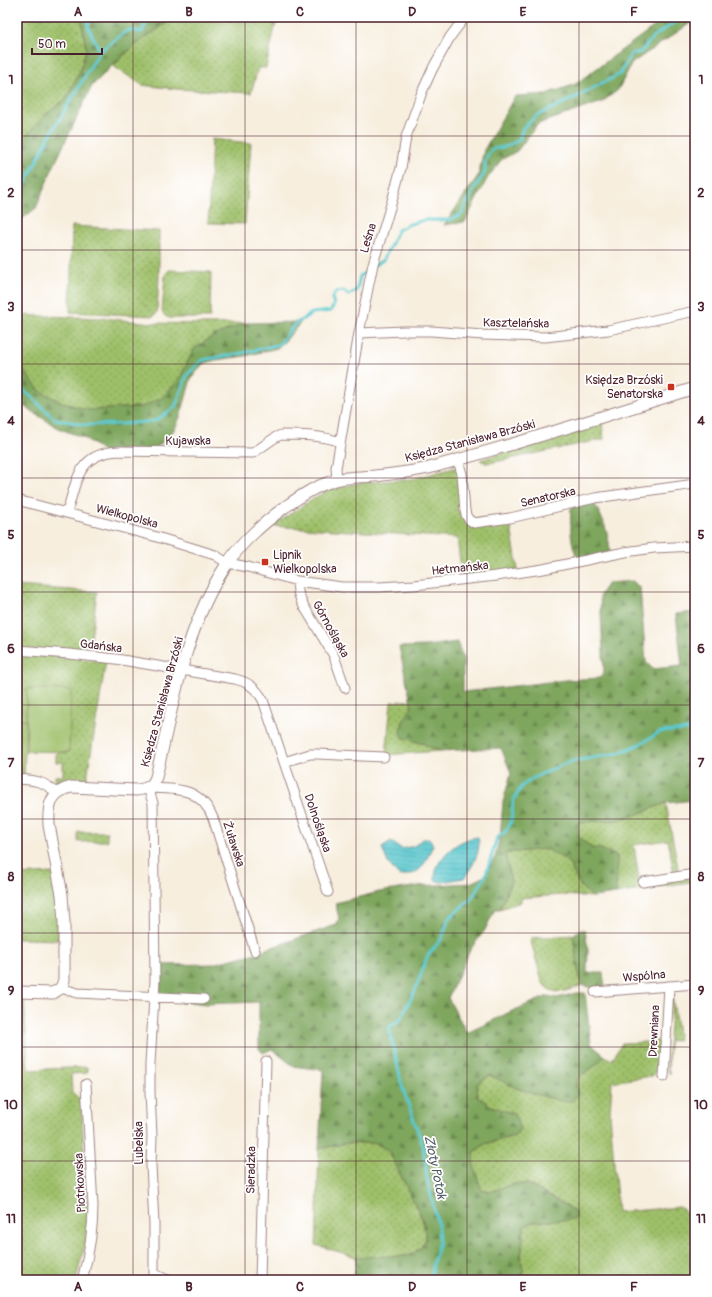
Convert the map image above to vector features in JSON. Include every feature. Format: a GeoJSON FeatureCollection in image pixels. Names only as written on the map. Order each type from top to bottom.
{"type":"FeatureCollection","features":[{"type":"Feature","properties":{"kind":"street","name":"Leśna"},"geometry":{"type":"LineString","coordinates":[[337,480],[336,468],[359,333],[373,264],[392,201],[406,137],[419,99],[433,68],[450,37],[465,17]]}},
{"type":"Feature","properties":{"kind":"street","name":"Kasztelańska"},"geometry":{"type":"LineString","coordinates":[[359,333],[431,331],[483,335],[545,337],[608,330],[695,311]]}},
{"type":"Feature","properties":{"kind":"street","name":"Księdza Stanisława Brzóski"},"geometry":{"type":"LineString","coordinates":[[148,788],[155,780],[181,670],[205,603],[227,563],[249,538],[279,512],[314,488],[337,480],[415,471],[458,460],[695,388]]}},
{"type":"Feature","properties":{"kind":"street","name":"Kujawska"},"geometry":{"type":"LineString","coordinates":[[67,512],[82,468],[89,460],[104,453],[253,453],[281,435],[324,437],[340,442]]}},
{"type":"Feature","properties":{"kind":"street","name":"Senatorska"},"geometry":{"type":"LineString","coordinates":[[458,460],[462,474],[464,512],[466,517],[474,523],[510,518],[595,498],[695,484]]}},
{"type":"Feature","properties":{"kind":"street","name":"Wielkopolska"},"geometry":{"type":"LineString","coordinates":[[17,500],[67,512],[215,554],[227,563]]}},
{"type":"Feature","properties":{"kind":"street","name":"Hetmańska"},"geometry":{"type":"LineString","coordinates":[[227,563],[248,566],[297,581],[354,588],[414,585],[496,576],[543,569],[625,552],[654,548],[695,546]]}},
{"type":"Feature","properties":{"kind":"street","name":"Górnośląska"},"geometry":{"type":"LineString","coordinates":[[297,581],[298,592],[302,603],[334,656],[346,688]]}},
{"type":"Feature","properties":{"kind":"street","name":"Gdańska"},"geometry":{"type":"LineString","coordinates":[[17,650],[116,659],[181,670]]}},
{"type":"Feature","properties":{"kind":"street","name":"Dolnośląska"},"geometry":{"type":"LineString","coordinates":[[181,670],[244,681],[256,689],[263,700],[328,892]]}},
{"type":"Feature","properties":{"kind":"street"},"geometry":{"type":"LineString","coordinates":[[284,762],[310,754],[384,757]]}},
{"type":"Feature","properties":{"kind":"street"},"geometry":{"type":"LineString","coordinates":[[17,779],[40,781],[46,784],[57,794]]}},
{"type":"Feature","properties":{"kind":"street"},"geometry":{"type":"LineString","coordinates":[[17,992],[53,993],[61,988],[64,980],[64,922],[62,895],[48,814],[50,802],[61,790],[71,787],[136,790],[148,788],[153,803],[154,997]]}},
{"type":"Feature","properties":{"kind":"street","name":"Żuławska"},"geometry":{"type":"LineString","coordinates":[[148,788],[184,791],[199,797],[206,804],[213,818],[254,951]]}},
{"type":"Feature","properties":{"kind":"street"},"geometry":{"type":"LineString","coordinates":[[643,882],[695,874]]}},
{"type":"Feature","properties":{"kind":"street","name":"Wspólna"},"geometry":{"type":"LineString","coordinates":[[595,992],[695,984]]}},
{"type":"Feature","properties":{"kind":"street","name":"Drewniana"},"geometry":{"type":"LineString","coordinates":[[664,1077],[669,986]]}},
{"type":"Feature","properties":{"kind":"street"},"geometry":{"type":"LineString","coordinates":[[61,988],[77,993],[204,999]]}},
{"type":"Feature","properties":{"kind":"street","name":"Lubelska"},"geometry":{"type":"LineString","coordinates":[[154,997],[150,1064],[152,1136],[150,1165],[153,1192],[154,1277],[168,1280]]}},
{"type":"Feature","properties":{"kind":"street","name":"Sieradzka"},"geometry":{"type":"LineString","coordinates":[[260,1280],[266,1061]]}},
{"type":"Feature","properties":{"kind":"street","name":"Piotrkowska"},"geometry":{"type":"LineString","coordinates":[[82,1280],[90,1251],[93,1225],[93,1198],[86,1084]]}},
{"type":"Feature","properties":{"kind":"green space"},"geometry":{"type":"Polygon","coordinates":[[[81,17],[86,49],[81,69],[66,99],[45,115],[17,146],[17,18],[81,17]]]}},
{"type":"Feature","properties":{"kind":"green space"},"geometry":{"type":"Polygon","coordinates":[[[81,17],[174,17],[123,55],[92,86],[50,174],[36,208],[17,223],[17,146],[45,115],[66,99],[81,69],[86,49],[81,17]]]}},
{"type":"Feature","properties":{"kind":"green space"},"geometry":{"type":"Polygon","coordinates":[[[667,17],[695,17],[695,20],[632,63],[618,90],[602,102],[538,124],[517,151],[501,160],[487,179],[465,222],[444,225],[478,176],[484,150],[515,96],[545,94],[574,85],[667,17]]]}},
{"type":"Feature","properties":{"kind":"green space"},"geometry":{"type":"Polygon","coordinates":[[[173,19],[276,23],[266,68],[258,68],[251,93],[176,89],[142,85],[113,66],[142,41],[173,19]]]}},
{"type":"Feature","properties":{"kind":"green space"},"geometry":{"type":"Polygon","coordinates":[[[212,139],[251,143],[245,224],[208,223],[212,139]]]}},
{"type":"Feature","properties":{"kind":"green space"},"geometry":{"type":"Polygon","coordinates":[[[72,226],[159,231],[157,313],[153,316],[70,312],[72,226]]]}},
{"type":"Feature","properties":{"kind":"green space"},"geometry":{"type":"Polygon","coordinates":[[[169,270],[211,272],[210,318],[169,318],[165,316],[162,312],[165,275],[169,270]]]}},
{"type":"Feature","properties":{"kind":"green space"},"geometry":{"type":"Polygon","coordinates":[[[17,315],[102,318],[152,323],[246,323],[213,336],[194,349],[179,380],[162,398],[142,407],[88,410],[61,402],[40,391],[17,363],[17,315]]]}},
{"type":"Feature","properties":{"kind":"green space"},"geometry":{"type":"Polygon","coordinates":[[[301,322],[277,348],[245,356],[215,360],[203,364],[191,379],[177,425],[169,437],[157,447],[145,450],[103,451],[84,438],[58,428],[17,402],[17,363],[40,391],[61,402],[88,410],[142,407],[162,398],[179,380],[194,349],[213,336],[246,323],[301,322]]]}},
{"type":"Feature","properties":{"kind":"green space"},"geometry":{"type":"Polygon","coordinates":[[[602,423],[604,439],[495,462],[486,463],[480,460],[602,423]]]}},
{"type":"Feature","properties":{"kind":"green space"},"geometry":{"type":"Polygon","coordinates":[[[458,467],[464,518],[510,521],[518,570],[462,577],[457,538],[272,526],[314,498],[329,490],[359,483],[412,479],[458,467]]]}},
{"type":"Feature","properties":{"kind":"green space"},"geometry":{"type":"Polygon","coordinates":[[[593,502],[605,526],[610,552],[579,559],[576,555],[572,542],[571,508],[593,502]]]}},
{"type":"Feature","properties":{"kind":"green space"},"geometry":{"type":"Polygon","coordinates":[[[633,581],[640,588],[646,662],[653,669],[682,666],[676,614],[695,612],[695,800],[666,803],[617,820],[592,821],[578,824],[578,837],[591,848],[601,849],[617,856],[616,894],[593,897],[581,887],[568,861],[546,849],[505,853],[511,881],[500,909],[495,909],[485,930],[470,950],[448,998],[467,1033],[512,1011],[548,996],[557,998],[576,993],[585,993],[591,1044],[605,1056],[595,1066],[578,1077],[576,1086],[578,1095],[572,1101],[565,1102],[521,1090],[490,1075],[477,1084],[478,1097],[491,1106],[514,1114],[520,1128],[516,1135],[485,1144],[474,1152],[473,1163],[481,1189],[490,1192],[513,1184],[528,1184],[575,1211],[575,1219],[532,1222],[524,1227],[521,1259],[524,1275],[537,1280],[354,1280],[356,1257],[408,1256],[421,1248],[426,1239],[423,1221],[389,1151],[376,1143],[347,1143],[319,1149],[323,1070],[293,1066],[272,1049],[263,1053],[259,1049],[259,1002],[206,1004],[183,1001],[162,994],[159,989],[158,968],[161,965],[212,964],[252,954],[336,925],[339,918],[335,903],[379,892],[419,886],[470,883],[485,876],[495,857],[500,838],[503,802],[511,773],[501,748],[440,751],[404,738],[400,731],[403,722],[412,707],[399,647],[426,646],[457,642],[463,658],[463,692],[566,680],[600,678],[604,672],[600,595],[608,583],[633,581]]]}},
{"type":"Feature","properties":{"kind":"green space"},"geometry":{"type":"Polygon","coordinates":[[[17,586],[97,592],[89,654],[17,648],[17,586]]]}},
{"type":"Feature","properties":{"kind":"green space"},"geometry":{"type":"Polygon","coordinates":[[[17,652],[106,661],[86,784],[58,787],[55,781],[55,776],[63,776],[63,762],[56,762],[56,754],[59,754],[59,752],[69,752],[27,689],[26,720],[17,719],[17,652]]]}},
{"type":"Feature","properties":{"kind":"green space"},"geometry":{"type":"Polygon","coordinates":[[[27,689],[71,690],[69,752],[26,751],[27,689]]]}},
{"type":"Feature","properties":{"kind":"green space"},"geometry":{"type":"Polygon","coordinates":[[[411,700],[412,707],[403,722],[400,731],[404,738],[440,751],[386,755],[391,702],[411,700]]]}},
{"type":"Feature","properties":{"kind":"green space"},"geometry":{"type":"Polygon","coordinates":[[[17,719],[26,720],[24,777],[17,777],[17,719]]]}},
{"type":"Feature","properties":{"kind":"green space"},"geometry":{"type":"Polygon","coordinates":[[[666,803],[679,873],[674,875],[668,840],[634,845],[640,885],[695,876],[695,884],[690,882],[616,894],[617,856],[601,849],[591,848],[578,837],[578,823],[617,820],[666,803]]]}},
{"type":"Feature","properties":{"kind":"green space"},"geometry":{"type":"Polygon","coordinates":[[[78,832],[107,832],[107,841],[78,842],[78,832]]]}},
{"type":"Feature","properties":{"kind":"green space"},"geometry":{"type":"Polygon","coordinates":[[[546,849],[568,861],[581,887],[593,897],[562,895],[521,898],[521,902],[500,909],[511,881],[505,853],[546,849]]]}},
{"type":"Feature","properties":{"kind":"green space"},"geometry":{"type":"Polygon","coordinates":[[[53,873],[57,891],[61,940],[17,939],[17,875],[53,873]]]}},
{"type":"Feature","properties":{"kind":"green space"},"geometry":{"type":"Polygon","coordinates":[[[579,930],[585,930],[588,950],[587,973],[603,973],[605,988],[591,988],[583,985],[578,971],[573,935],[579,930]]]}},
{"type":"Feature","properties":{"kind":"green space"},"geometry":{"type":"Polygon","coordinates":[[[573,935],[578,971],[583,985],[566,991],[556,992],[551,990],[542,982],[530,938],[573,935]]]}},
{"type":"Feature","properties":{"kind":"green space"},"geometry":{"type":"Polygon","coordinates":[[[673,990],[674,995],[672,995],[679,1040],[669,1041],[668,1070],[671,1073],[669,1073],[667,1070],[672,993],[673,990]]]}},
{"type":"Feature","properties":{"kind":"green space"},"geometry":{"type":"Polygon","coordinates":[[[17,1000],[24,1000],[26,1032],[17,1032],[17,1000]]]}},
{"type":"Feature","properties":{"kind":"green space"},"geometry":{"type":"Polygon","coordinates":[[[17,1032],[26,1032],[28,1070],[87,1067],[87,1073],[71,1074],[72,1092],[81,1100],[88,1216],[85,1244],[76,1280],[17,1280],[17,1032]]]}},
{"type":"Feature","properties":{"kind":"green space"},"geometry":{"type":"Polygon","coordinates":[[[664,1039],[662,1064],[652,1076],[612,1082],[610,1113],[618,1212],[680,1207],[687,1213],[695,1213],[695,1280],[537,1280],[524,1275],[521,1259],[524,1227],[532,1222],[575,1219],[575,1211],[528,1184],[513,1184],[490,1192],[481,1189],[473,1163],[474,1152],[485,1144],[515,1136],[514,1114],[491,1106],[478,1097],[477,1084],[490,1075],[521,1090],[578,1095],[576,1086],[578,1077],[595,1066],[605,1056],[612,1060],[622,1043],[650,1042],[664,1039]]]}},
{"type":"Feature","properties":{"kind":"green space"},"geometry":{"type":"Polygon","coordinates":[[[347,1143],[376,1143],[389,1151],[423,1221],[426,1239],[421,1248],[408,1256],[356,1257],[316,1245],[319,1149],[347,1143]]]}},
{"type":"Feature","properties":{"kind":"water"},"geometry":{"type":"Polygon","coordinates":[[[478,837],[479,848],[473,864],[464,878],[441,882],[435,880],[435,874],[440,861],[454,846],[469,839],[478,837]]]}},
{"type":"Feature","properties":{"kind":"water"},"geometry":{"type":"Polygon","coordinates":[[[422,839],[430,839],[433,845],[421,868],[413,874],[399,876],[388,863],[382,848],[391,842],[402,849],[414,846],[422,839]]]}},
{"type":"Feature","properties":{"kind":"waterway"},"geometry":{"type":"LineString","coordinates":[[89,17],[88,27],[100,51]]}},
{"type":"Feature","properties":{"kind":"waterway"},"geometry":{"type":"LineString","coordinates":[[17,200],[49,137],[100,51],[128,30],[142,32],[149,17]]}},
{"type":"Feature","properties":{"kind":"waterway"},"geometry":{"type":"LineString","coordinates":[[375,265],[383,260],[398,230],[410,224],[424,220],[448,220],[461,215],[474,189],[485,172],[485,160],[492,149],[505,147],[519,140],[523,128],[536,116],[620,74],[631,54],[641,52],[653,37],[683,17]]}},
{"type":"Feature","properties":{"kind":"waterway"},"geometry":{"type":"LineString","coordinates":[[17,384],[55,419],[86,425],[155,421],[175,407],[187,375],[202,360],[243,353],[280,344],[294,325],[312,313],[331,311],[334,304],[332,298],[336,292],[344,291],[348,295],[357,290],[360,276],[369,270]]}},
{"type":"Feature","properties":{"kind":"waterway","name":"Złoty Potok"},"geometry":{"type":"LineString","coordinates":[[433,1280],[433,1263],[439,1242],[438,1225],[427,1179],[423,1146],[402,1086],[389,1027],[400,1020],[416,988],[427,957],[442,938],[449,918],[472,898],[485,877],[497,838],[506,831],[511,822],[513,801],[522,786],[535,777],[569,762],[619,753],[638,745],[660,732],[688,730],[695,723]]}},
{"type":"Feature","properties":{"kind":"place","name":"Księdza Brzóski Senatorska"},"geometry":{"type":"Point","coordinates":[671,387]}},
{"type":"Feature","properties":{"kind":"place","name":"Lipnik Wielkopolska"},"geometry":{"type":"Point","coordinates":[265,562]}}]}
